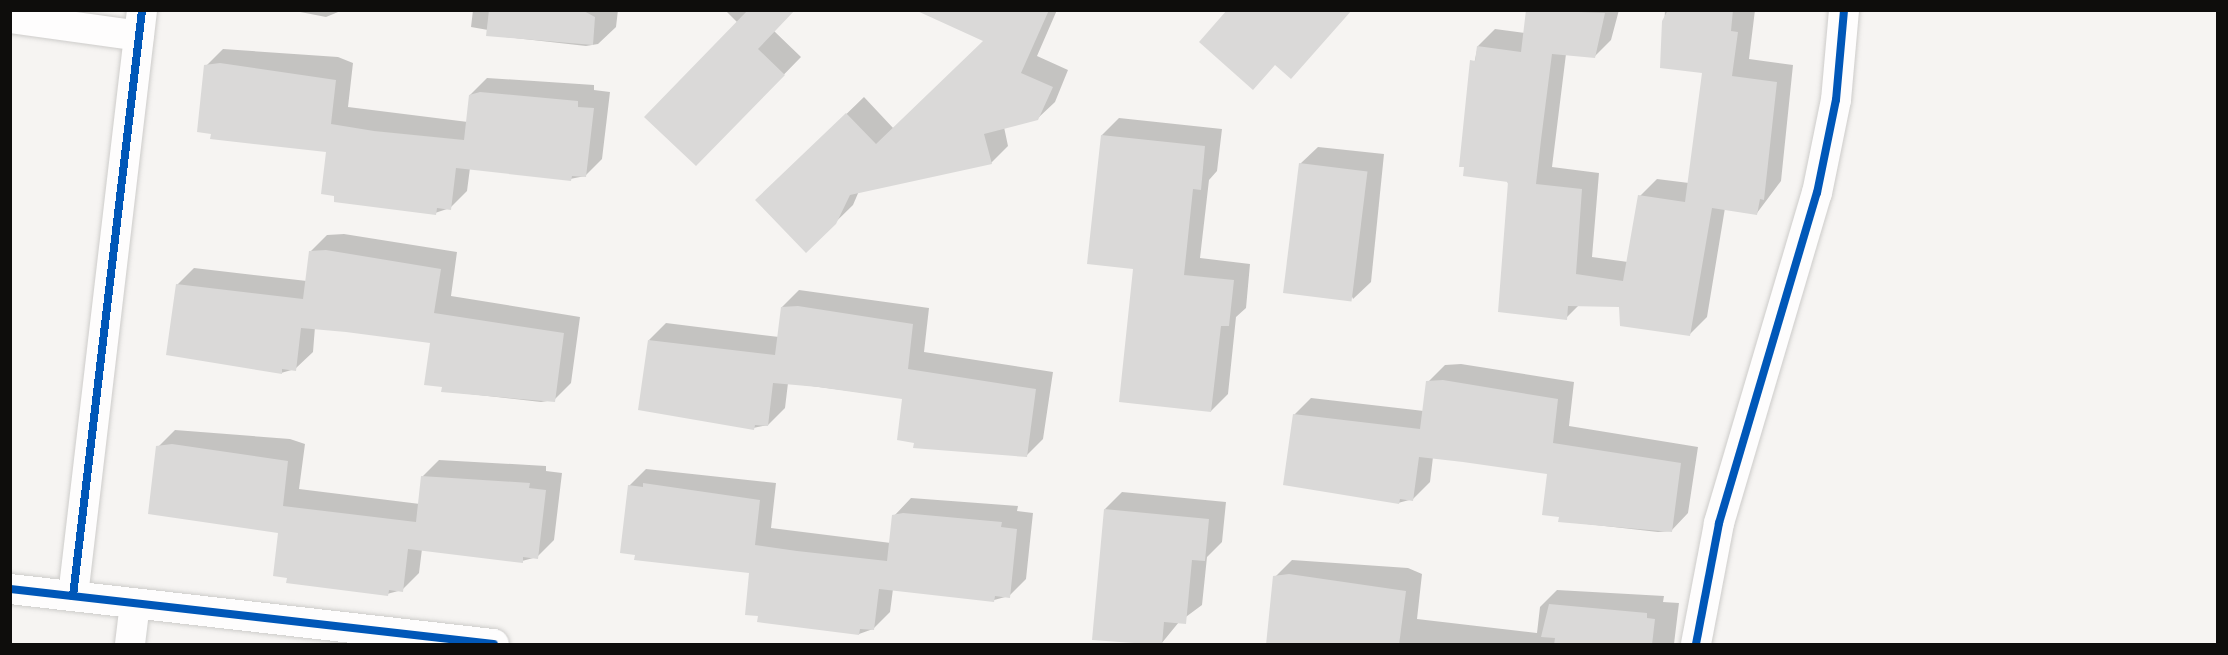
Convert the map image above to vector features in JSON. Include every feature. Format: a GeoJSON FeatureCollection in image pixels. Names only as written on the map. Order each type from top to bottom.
{"type":"FeatureCollection","features":[{"type":"Feature","properties":{"kind":"street"},"geometry":{"type":"LineString","coordinates":[[1696,645],[1719,523],[1817,193],[1836,100],[1844,10]]}},
{"type":"Feature","properties":{"kind":"street"},"geometry":{"type":"LineString","coordinates":[[10,18],[141,23],[73,596]]}},
{"type":"Feature","properties":{"kind":"street"},"geometry":{"type":"LineString","coordinates":[[10,589],[494,645]]}},
{"type":"Feature","properties":{"kind":"street"},"geometry":{"type":"LineString","coordinates":[[130,645],[135,603]]}},
{"type":"Feature","properties":{"kind":"building"},"geometry":{"type":"Polygon","coordinates":[[[489,10],[582,10],[595,17],[593,45],[486,36],[489,10]]]}},
{"type":"Feature","properties":{"kind":"building"},"geometry":{"type":"Polygon","coordinates":[[[748,10],[795,10],[758,49],[785,75],[696,166],[644,117],[748,10]]]}},
{"type":"Feature","properties":{"kind":"building"},"geometry":{"type":"Polygon","coordinates":[[[915,10],[1049,10],[1021,73],[1053,87],[1038,120],[984,134],[992,164],[850,195],[836,224],[806,253],[755,200],[846,113],[876,144],[983,41],[915,10]]]}},
{"type":"Feature","properties":{"kind":"building"},"geometry":{"type":"Polygon","coordinates":[[[1227,10],[1352,10],[1291,79],[1275,65],[1253,90],[1199,42],[1227,10]]]}},
{"type":"Feature","properties":{"kind":"building"},"geometry":{"type":"Polygon","coordinates":[[[1526,10],[1605,13],[1595,58],[1552,54],[1536,184],[1582,189],[1576,274],[1623,281],[1638,195],[1685,202],[1702,73],[1660,68],[1662,21],[1668,10],[1733,10],[1731,31],[1738,32],[1732,76],[1777,82],[1764,200],[1760,199],[1757,215],[1712,208],[1690,336],[1620,326],[1619,307],[1568,306],[1567,320],[1498,312],[1508,182],[1463,176],[1464,167],[1459,167],[1470,60],[1475,61],[1477,46],[1521,52],[1526,10]]]}},
{"type":"Feature","properties":{"kind":"building"},"geometry":{"type":"Polygon","coordinates":[[[220,63],[336,80],[331,124],[374,131],[464,140],[469,95],[480,92],[578,101],[578,107],[594,108],[586,177],[572,176],[571,181],[456,168],[451,210],[437,208],[436,215],[334,202],[334,196],[321,194],[326,152],[210,139],[211,134],[197,132],[204,65],[220,63]]]}},
{"type":"Feature","properties":{"kind":"building"},"geometry":{"type":"Polygon","coordinates":[[[1101,135],[1205,146],[1201,190],[1193,189],[1184,275],[1234,280],[1229,326],[1221,326],[1211,412],[1119,402],[1133,269],[1087,264],[1101,135]]]}},
{"type":"Feature","properties":{"kind":"building"},"geometry":{"type":"Polygon","coordinates":[[[1299,163],[1367,171],[1352,301],[1283,293],[1299,163]]]}},
{"type":"Feature","properties":{"kind":"building"},"geometry":{"type":"Polygon","coordinates":[[[326,250],[441,269],[434,313],[564,333],[555,402],[441,392],[442,387],[424,385],[430,343],[346,332],[301,328],[296,371],[282,369],[282,374],[166,355],[176,284],[303,299],[309,251],[326,250]]]}},
{"type":"Feature","properties":{"kind":"building"},"geometry":{"type":"Polygon","coordinates":[[[798,306],[913,324],[908,369],[1036,389],[1027,457],[913,448],[914,443],[897,440],[902,399],[818,387],[773,383],[768,426],[755,425],[754,430],[638,410],[648,340],[775,355],[781,307],[798,306]]]}},
{"type":"Feature","properties":{"kind":"building"},"geometry":{"type":"Polygon","coordinates":[[[1443,380],[1558,399],[1553,443],[1681,463],[1672,532],[1558,522],[1559,517],[1542,515],[1547,474],[1463,462],[1419,457],[1413,501],[1400,499],[1399,504],[1283,485],[1293,414],[1420,429],[1426,381],[1443,380]]]}},
{"type":"Feature","properties":{"kind":"building"},"geometry":{"type":"Polygon","coordinates":[[[172,444],[288,461],[283,506],[416,522],[421,476],[530,483],[529,488],[546,490],[538,559],[523,557],[523,563],[408,549],[403,592],[389,590],[388,596],[286,583],[287,578],[273,576],[278,533],[148,514],[156,446],[172,444]]]}},
{"type":"Feature","properties":{"kind":"building"},"geometry":{"type":"Polygon","coordinates":[[[643,483],[760,500],[755,545],[887,561],[892,515],[903,513],[1002,522],[1001,527],[1017,529],[1010,598],[995,596],[994,602],[879,589],[874,630],[860,629],[859,635],[757,622],[758,616],[745,615],[749,573],[634,560],[635,555],[620,553],[628,485],[643,487],[643,483]]]}},
{"type":"Feature","properties":{"kind":"building"},"geometry":{"type":"Polygon","coordinates":[[[1104,509],[1209,519],[1205,561],[1192,560],[1186,624],[1164,622],[1162,645],[1092,640],[1104,509]]]}},
{"type":"Feature","properties":{"kind":"building"},"geometry":{"type":"Polygon","coordinates":[[[1289,574],[1406,591],[1399,645],[1266,645],[1273,576],[1289,574]]]}},
{"type":"Feature","properties":{"kind":"building"},"geometry":{"type":"Polygon","coordinates":[[[1549,604],[1647,613],[1647,618],[1655,619],[1652,645],[1554,645],[1555,638],[1541,637],[1549,604]]]}},
{"type":"Feature","properties":{"kind":"cycle path"},"geometry":{"type":"LineString","coordinates":[[73,596],[142,10]]}},
{"type":"Feature","properties":{"kind":"cycle path"},"geometry":{"type":"LineString","coordinates":[[1696,644],[1719,523],[1817,193],[1836,100],[1844,10]]}},
{"type":"Feature","properties":{"kind":"cycle path"},"geometry":{"type":"LineString","coordinates":[[10,589],[494,644]]}}]}
